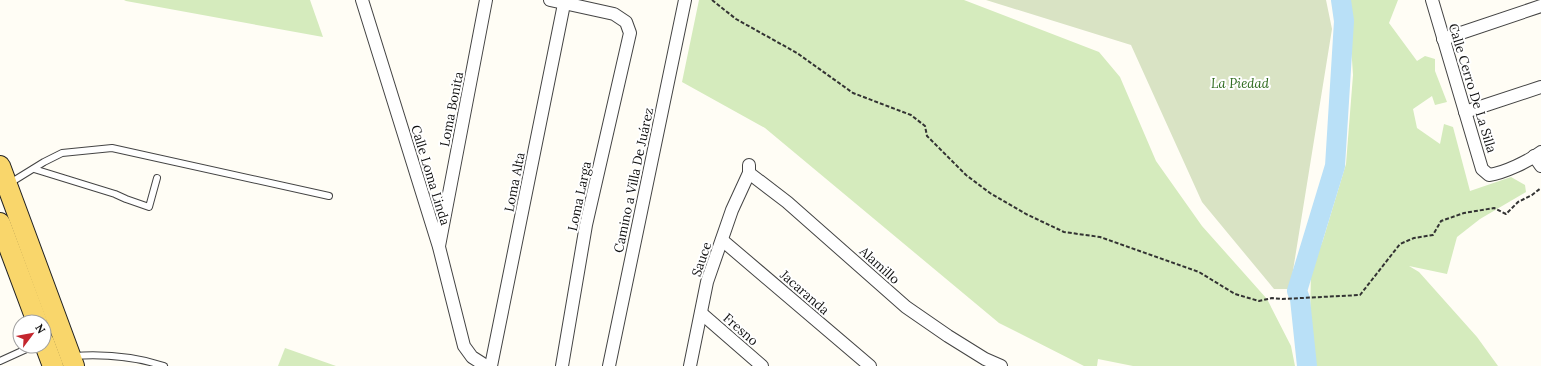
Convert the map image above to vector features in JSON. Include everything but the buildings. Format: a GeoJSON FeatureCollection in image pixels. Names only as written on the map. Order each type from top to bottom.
{"type":"FeatureCollection","features":[{"type":"Feature","properties":{"kind":"main road"},"geometry":{"type":"LineString","coordinates":[[0,166],[73,361]]}},
{"type":"Feature","properties":{"kind":"main road"},"geometry":{"type":"LineString","coordinates":[[0,223],[34,314]]}},
{"type":"Feature","properties":{"kind":"main road"},"geometry":{"type":"LineString","coordinates":[[48,354],[53,366]]}},
{"type":"Feature","properties":{"kind":"street","name":"Calle Loma Linda"},"geometry":{"type":"LineString","coordinates":[[362,0],[439,247],[464,346],[472,357],[486,366]]}},
{"type":"Feature","properties":{"kind":"street","name":"Loma Bonita"},"geometry":{"type":"LineString","coordinates":[[439,247],[486,0]]}},
{"type":"Feature","properties":{"kind":"street"},"geometry":{"type":"LineString","coordinates":[[550,0],[564,4]]}},
{"type":"Feature","properties":{"kind":"street","name":"Camino a Villa De Juárez"},"geometry":{"type":"LineString","coordinates":[[609,366],[685,0]]}},
{"type":"Feature","properties":{"kind":"street","name":"Calle Cerro De La Silla"},"geometry":{"type":"LineString","coordinates":[[1432,0],[1482,169],[1489,175],[1495,174],[1539,158]]}},
{"type":"Feature","properties":{"kind":"street","name":"Loma Larga"},"geometry":{"type":"LineString","coordinates":[[562,366],[586,225],[630,33],[626,22],[614,14],[564,4]]}},
{"type":"Feature","properties":{"kind":"street","name":"Loma Alta"},"geometry":{"type":"LineString","coordinates":[[491,366],[564,4]]}},
{"type":"Feature","properties":{"kind":"street"},"geometry":{"type":"LineString","coordinates":[[1443,39],[1541,6]]}},
{"type":"Feature","properties":{"kind":"street"},"geometry":{"type":"LineString","coordinates":[[1465,112],[1541,87]]}},
{"type":"Feature","properties":{"kind":"street","name":"Sauce"},"geometry":{"type":"LineString","coordinates":[[690,366],[707,282],[732,210],[749,169]]}},
{"type":"Feature","properties":{"kind":"street","name":"Alamillo"},"geometry":{"type":"LineString","coordinates":[[749,169],[906,307],[985,359],[1001,366]]}},
{"type":"Feature","properties":{"kind":"street","name":"Jacaranda"},"geometry":{"type":"LineString","coordinates":[[722,240],[870,366]]}},
{"type":"Feature","properties":{"kind":"street","name":"Fresno"},"geometry":{"type":"LineString","coordinates":[[701,313],[762,366]]}},
{"type":"Feature","properties":{"kind":"lane"},"geometry":{"type":"LineString","coordinates":[[7,185],[62,153],[112,148],[329,196]]}},
{"type":"Feature","properties":{"kind":"lane"},"geometry":{"type":"LineString","coordinates":[[34,169],[115,194],[149,207],[157,178]]}},
{"type":"Feature","properties":{"kind":"lane"},"geometry":{"type":"LineString","coordinates":[[0,361],[15,354]]}},
{"type":"Feature","properties":{"kind":"lane"},"geometry":{"type":"LineString","coordinates":[[73,361],[91,355],[135,359],[164,366]]}},
{"type":"Feature","properties":{"kind":"path"},"geometry":{"type":"LineString","coordinates":[[712,0],[736,19],[797,53],[852,93],[911,115],[925,126],[927,136],[966,175],[990,193],[1026,214],[1064,232],[1100,237],[1200,272],[1235,294],[1259,301],[1272,298],[1282,299],[1360,295],[1400,244],[1414,238],[1433,235],[1441,221],[1464,213],[1494,208],[1506,214],[1518,202],[1532,195],[1541,188]]}},
{"type":"Feature","properties":{"kind":"green space"},"geometry":{"type":"Polygon","coordinates":[[[124,0],[310,0],[323,37],[126,1],[124,0]]]}},
{"type":"Feature","properties":{"kind":"green space"},"geometry":{"type":"Polygon","coordinates":[[[699,0],[964,0],[1099,52],[1120,77],[1156,161],[1202,226],[1267,299],[1291,346],[1295,366],[1133,366],[1098,359],[1097,366],[1084,366],[999,323],[765,128],[682,82],[699,0]]]}},
{"type":"Feature","properties":{"kind":"green space","name":"La Piedad"},"geometry":{"type":"Polygon","coordinates":[[[986,0],[1326,0],[1332,29],[1290,289],[1274,289],[1202,202],[1131,45],[986,0]]]}},
{"type":"Feature","properties":{"kind":"green space"},"geometry":{"type":"Polygon","coordinates":[[[1348,0],[1398,0],[1389,23],[1417,61],[1425,56],[1435,59],[1435,71],[1447,102],[1435,105],[1432,96],[1413,109],[1417,128],[1440,144],[1444,124],[1453,127],[1470,191],[1511,177],[1525,185],[1526,192],[1480,219],[1457,237],[1447,274],[1409,266],[1419,272],[1477,337],[1498,366],[1315,366],[1310,318],[1311,271],[1323,240],[1346,164],[1353,75],[1348,0]]]}},
{"type":"Feature","properties":{"kind":"green space"},"geometry":{"type":"Polygon","coordinates":[[[285,348],[336,366],[278,366],[285,348]]]}},
{"type":"Feature","properties":{"kind":"waterway"},"geometry":{"type":"LineString","coordinates":[[1307,366],[1300,299],[1297,291],[1335,166],[1344,21],[1341,0]]}}]}
